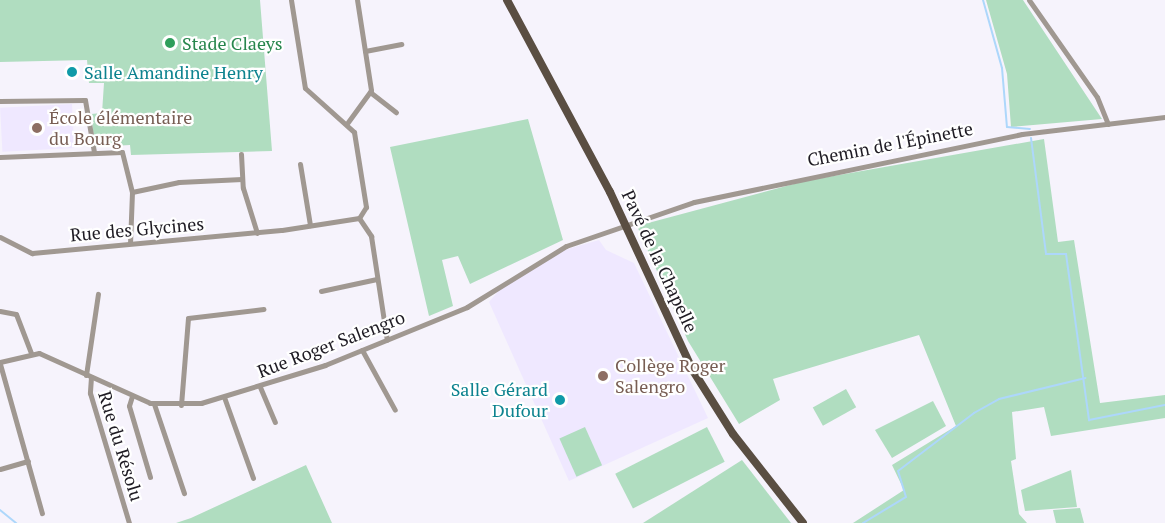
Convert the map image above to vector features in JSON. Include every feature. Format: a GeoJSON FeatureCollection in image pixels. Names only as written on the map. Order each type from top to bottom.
{"type":"FeatureCollection","features":[{"type":"Feature","properties":{"kind":"main road","name":"Pavé de la Chapelle"},"geometry":{"type":"LineString","coordinates":[[507,0],[626,224],[700,383],[803,523]]}},
{"type":"Feature","properties":{"kind":"street"},"geometry":{"type":"LineString","coordinates":[[291,0],[305,88],[348,122],[354,132],[366,207],[359,218],[371,236],[387,340]]}},
{"type":"Feature","properties":{"kind":"street"},"geometry":{"type":"LineString","coordinates":[[348,122],[370,92],[357,0]]}},
{"type":"Feature","properties":{"kind":"street"},"geometry":{"type":"LineString","coordinates":[[1029,0],[1097,97],[1108,124]]}},
{"type":"Feature","properties":{"kind":"street"},"geometry":{"type":"LineString","coordinates":[[365,51],[401,44]]}},
{"type":"Feature","properties":{"kind":"street"},"geometry":{"type":"LineString","coordinates":[[370,92],[396,112]]}},
{"type":"Feature","properties":{"kind":"street"},"geometry":{"type":"LineString","coordinates":[[0,101],[84,100],[94,152]]}},
{"type":"Feature","properties":{"kind":"street","name":"Chemin de l'Épinette"},"geometry":{"type":"LineString","coordinates":[[626,224],[813,175],[1022,134],[1165,117]]}},
{"type":"Feature","properties":{"kind":"street"},"geometry":{"type":"LineString","coordinates":[[0,157],[94,152],[123,153],[132,192],[130,243]]}},
{"type":"Feature","properties":{"kind":"street"},"geometry":{"type":"LineString","coordinates":[[241,154],[242,178],[256,233]]}},
{"type":"Feature","properties":{"kind":"street"},"geometry":{"type":"LineString","coordinates":[[300,164],[310,225]]}},
{"type":"Feature","properties":{"kind":"street"},"geometry":{"type":"LineString","coordinates":[[132,192],[179,182],[242,178]]}},
{"type":"Feature","properties":{"kind":"street","name":"Rue des Glycines"},"geometry":{"type":"LineString","coordinates":[[0,237],[29,253],[256,233],[359,218]]}},
{"type":"Feature","properties":{"kind":"street","name":"Rue Roger Salengro"},"geometry":{"type":"LineString","coordinates":[[31,353],[154,404],[181,405],[224,397],[260,387],[362,350],[467,307],[560,249],[626,224]]}},
{"type":"Feature","properties":{"kind":"street"},"geometry":{"type":"LineString","coordinates":[[321,291],[377,279]]}},
{"type":"Feature","properties":{"kind":"street","name":"Rue du Résolu"},"geometry":{"type":"LineString","coordinates":[[98,294],[88,376],[90,393],[129,523]]}},
{"type":"Feature","properties":{"kind":"street"},"geometry":{"type":"LineString","coordinates":[[181,405],[187,319],[263,309]]}},
{"type":"Feature","properties":{"kind":"street"},"geometry":{"type":"LineString","coordinates":[[0,311],[14,312],[31,353],[0,363],[42,513]]}},
{"type":"Feature","properties":{"kind":"street"},"geometry":{"type":"LineString","coordinates":[[362,350],[395,410]]}},
{"type":"Feature","properties":{"kind":"street"},"geometry":{"type":"LineString","coordinates":[[260,387],[275,422]]}},
{"type":"Feature","properties":{"kind":"street"},"geometry":{"type":"LineString","coordinates":[[132,396],[129,406],[150,477]]}},
{"type":"Feature","properties":{"kind":"street"},"geometry":{"type":"LineString","coordinates":[[224,397],[253,478]]}},
{"type":"Feature","properties":{"kind":"street"},"geometry":{"type":"LineString","coordinates":[[154,404],[184,493]]}},
{"type":"Feature","properties":{"kind":"street"},"geometry":{"type":"LineString","coordinates":[[0,469],[28,461]]}},
{"type":"Feature","properties":{"kind":"shaded area","name":"École élémentaire du Bourg"},"geometry":{"type":"Polygon","coordinates":[[[72,104],[74,148],[2,152],[0,108],[72,104]]]}},
{"type":"Feature","properties":{"kind":"shaded area","name":"Collège Roger Salengro"},"geometry":{"type":"Polygon","coordinates":[[[599,240],[606,250],[634,263],[708,418],[569,481],[489,302],[501,288],[564,250],[599,240]]]}},
{"type":"Feature","properties":{"kind":"green space"},"geometry":{"type":"Polygon","coordinates":[[[0,0],[260,0],[272,151],[131,155],[130,145],[95,147],[91,114],[102,113],[104,83],[89,83],[87,60],[0,62],[0,0]]]}},
{"type":"Feature","properties":{"kind":"green space"},"geometry":{"type":"Polygon","coordinates":[[[986,0],[1023,0],[1102,119],[1011,127],[1007,74],[986,0]]]}},
{"type":"Feature","properties":{"kind":"green space"},"geometry":{"type":"Polygon","coordinates":[[[528,119],[563,240],[470,284],[458,256],[442,260],[453,306],[429,316],[390,147],[528,119]]]}},
{"type":"Feature","properties":{"kind":"green space"},"geometry":{"type":"Polygon","coordinates":[[[1044,139],[1058,242],[1074,240],[1100,403],[1165,395],[1165,418],[1051,436],[1044,407],[1012,412],[1016,459],[1011,461],[1019,514],[1027,523],[853,523],[904,490],[892,465],[956,426],[919,335],[773,379],[780,400],[739,424],[688,341],[637,226],[805,181],[1044,139]]]}},
{"type":"Feature","properties":{"kind":"green space"},"geometry":{"type":"Polygon","coordinates":[[[846,389],[856,407],[823,426],[813,407],[846,389]]]}},
{"type":"Feature","properties":{"kind":"green space"},"geometry":{"type":"Polygon","coordinates":[[[933,401],[946,426],[892,458],[875,430],[933,401]]]}},
{"type":"Feature","properties":{"kind":"green space"},"geometry":{"type":"Polygon","coordinates":[[[585,427],[602,465],[577,477],[559,438],[585,427]]]}},
{"type":"Feature","properties":{"kind":"green space"},"geometry":{"type":"Polygon","coordinates":[[[707,427],[725,462],[633,509],[615,474],[707,427]]]}},
{"type":"Feature","properties":{"kind":"green space"},"geometry":{"type":"Polygon","coordinates":[[[742,460],[791,523],[643,523],[742,460]]]}},
{"type":"Feature","properties":{"kind":"green space"},"geometry":{"type":"Polygon","coordinates":[[[306,465],[332,523],[176,523],[191,518],[306,465]]]}},
{"type":"Feature","properties":{"kind":"green space"},"geometry":{"type":"Polygon","coordinates":[[[1071,470],[1077,507],[1025,511],[1021,490],[1071,470]]]}},
{"type":"Feature","properties":{"kind":"green space"},"geometry":{"type":"Polygon","coordinates":[[[1080,508],[1084,523],[1056,523],[1053,510],[1080,508]]]}},
{"type":"Feature","properties":{"kind":"waterway"},"geometry":{"type":"LineString","coordinates":[[983,0],[1002,68],[1007,127],[1030,129]]}},
{"type":"Feature","properties":{"kind":"waterway"},"geometry":{"type":"LineString","coordinates":[[1031,138],[1046,254],[1066,254],[1089,420],[1165,405]]}},
{"type":"Feature","properties":{"kind":"waterway"},"geometry":{"type":"LineString","coordinates":[[863,523],[906,497],[898,471],[974,413],[999,399],[1085,378]]}},
{"type":"Feature","properties":{"kind":"waterway"},"geometry":{"type":"LineString","coordinates":[[0,510],[16,523]]}},
{"type":"Feature","properties":{"kind":"place","name":"Stade Claeys"},"geometry":{"type":"Point","coordinates":[170,43]}},
{"type":"Feature","properties":{"kind":"place","name":"Salle Amandine Henry"},"geometry":{"type":"Point","coordinates":[72,72]}},
{"type":"Feature","properties":{"kind":"place","name":"École élémentaire du Bourg"},"geometry":{"type":"Point","coordinates":[37,128]}},
{"type":"Feature","properties":{"kind":"place","name":"Collège Roger Salengro"},"geometry":{"type":"Point","coordinates":[603,376]}},
{"type":"Feature","properties":{"kind":"place","name":"Salle Gérard Dufour"},"geometry":{"type":"Point","coordinates":[560,400]}}]}
